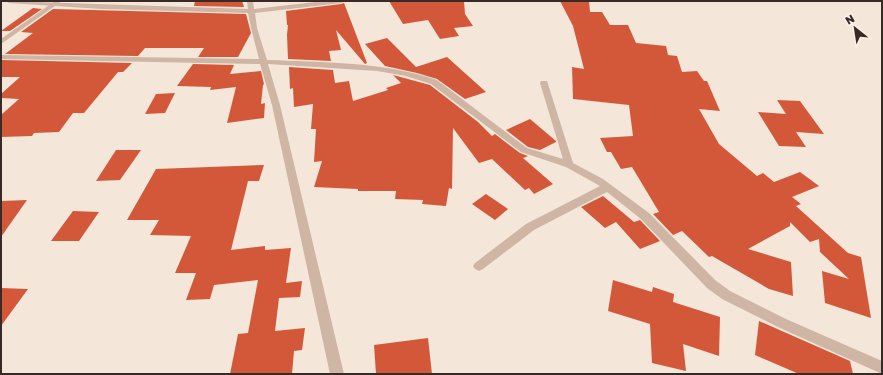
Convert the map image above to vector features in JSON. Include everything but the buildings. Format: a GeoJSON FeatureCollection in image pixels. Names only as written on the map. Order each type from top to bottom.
{"type":"FeatureCollection","features":[{"type":"Feature","properties":{"kind":"street"},"geometry":{"type":"LineString","coordinates":[[8,1],[58,2],[69,6],[252,11],[342,1]]}},
{"type":"Feature","properties":{"kind":"street"},"geometry":{"type":"LineString","coordinates":[[250,1],[254,28],[276,104],[337,374]]}},
{"type":"Feature","properties":{"kind":"street"},"geometry":{"type":"LineString","coordinates":[[1,42],[58,2]]}},
{"type":"Feature","properties":{"kind":"street"},"geometry":{"type":"LineString","coordinates":[[1,57],[263,61],[393,71],[422,77],[434,82],[524,150],[569,165],[607,187],[645,216],[712,284],[726,295],[782,323],[882,368]]}},
{"type":"Feature","properties":{"kind":"street"},"geometry":{"type":"LineString","coordinates":[[544,83],[569,165]]}},
{"type":"Feature","properties":{"kind":"street"},"geometry":{"type":"LineString","coordinates":[[479,266],[530,227],[607,187]]}}]}
